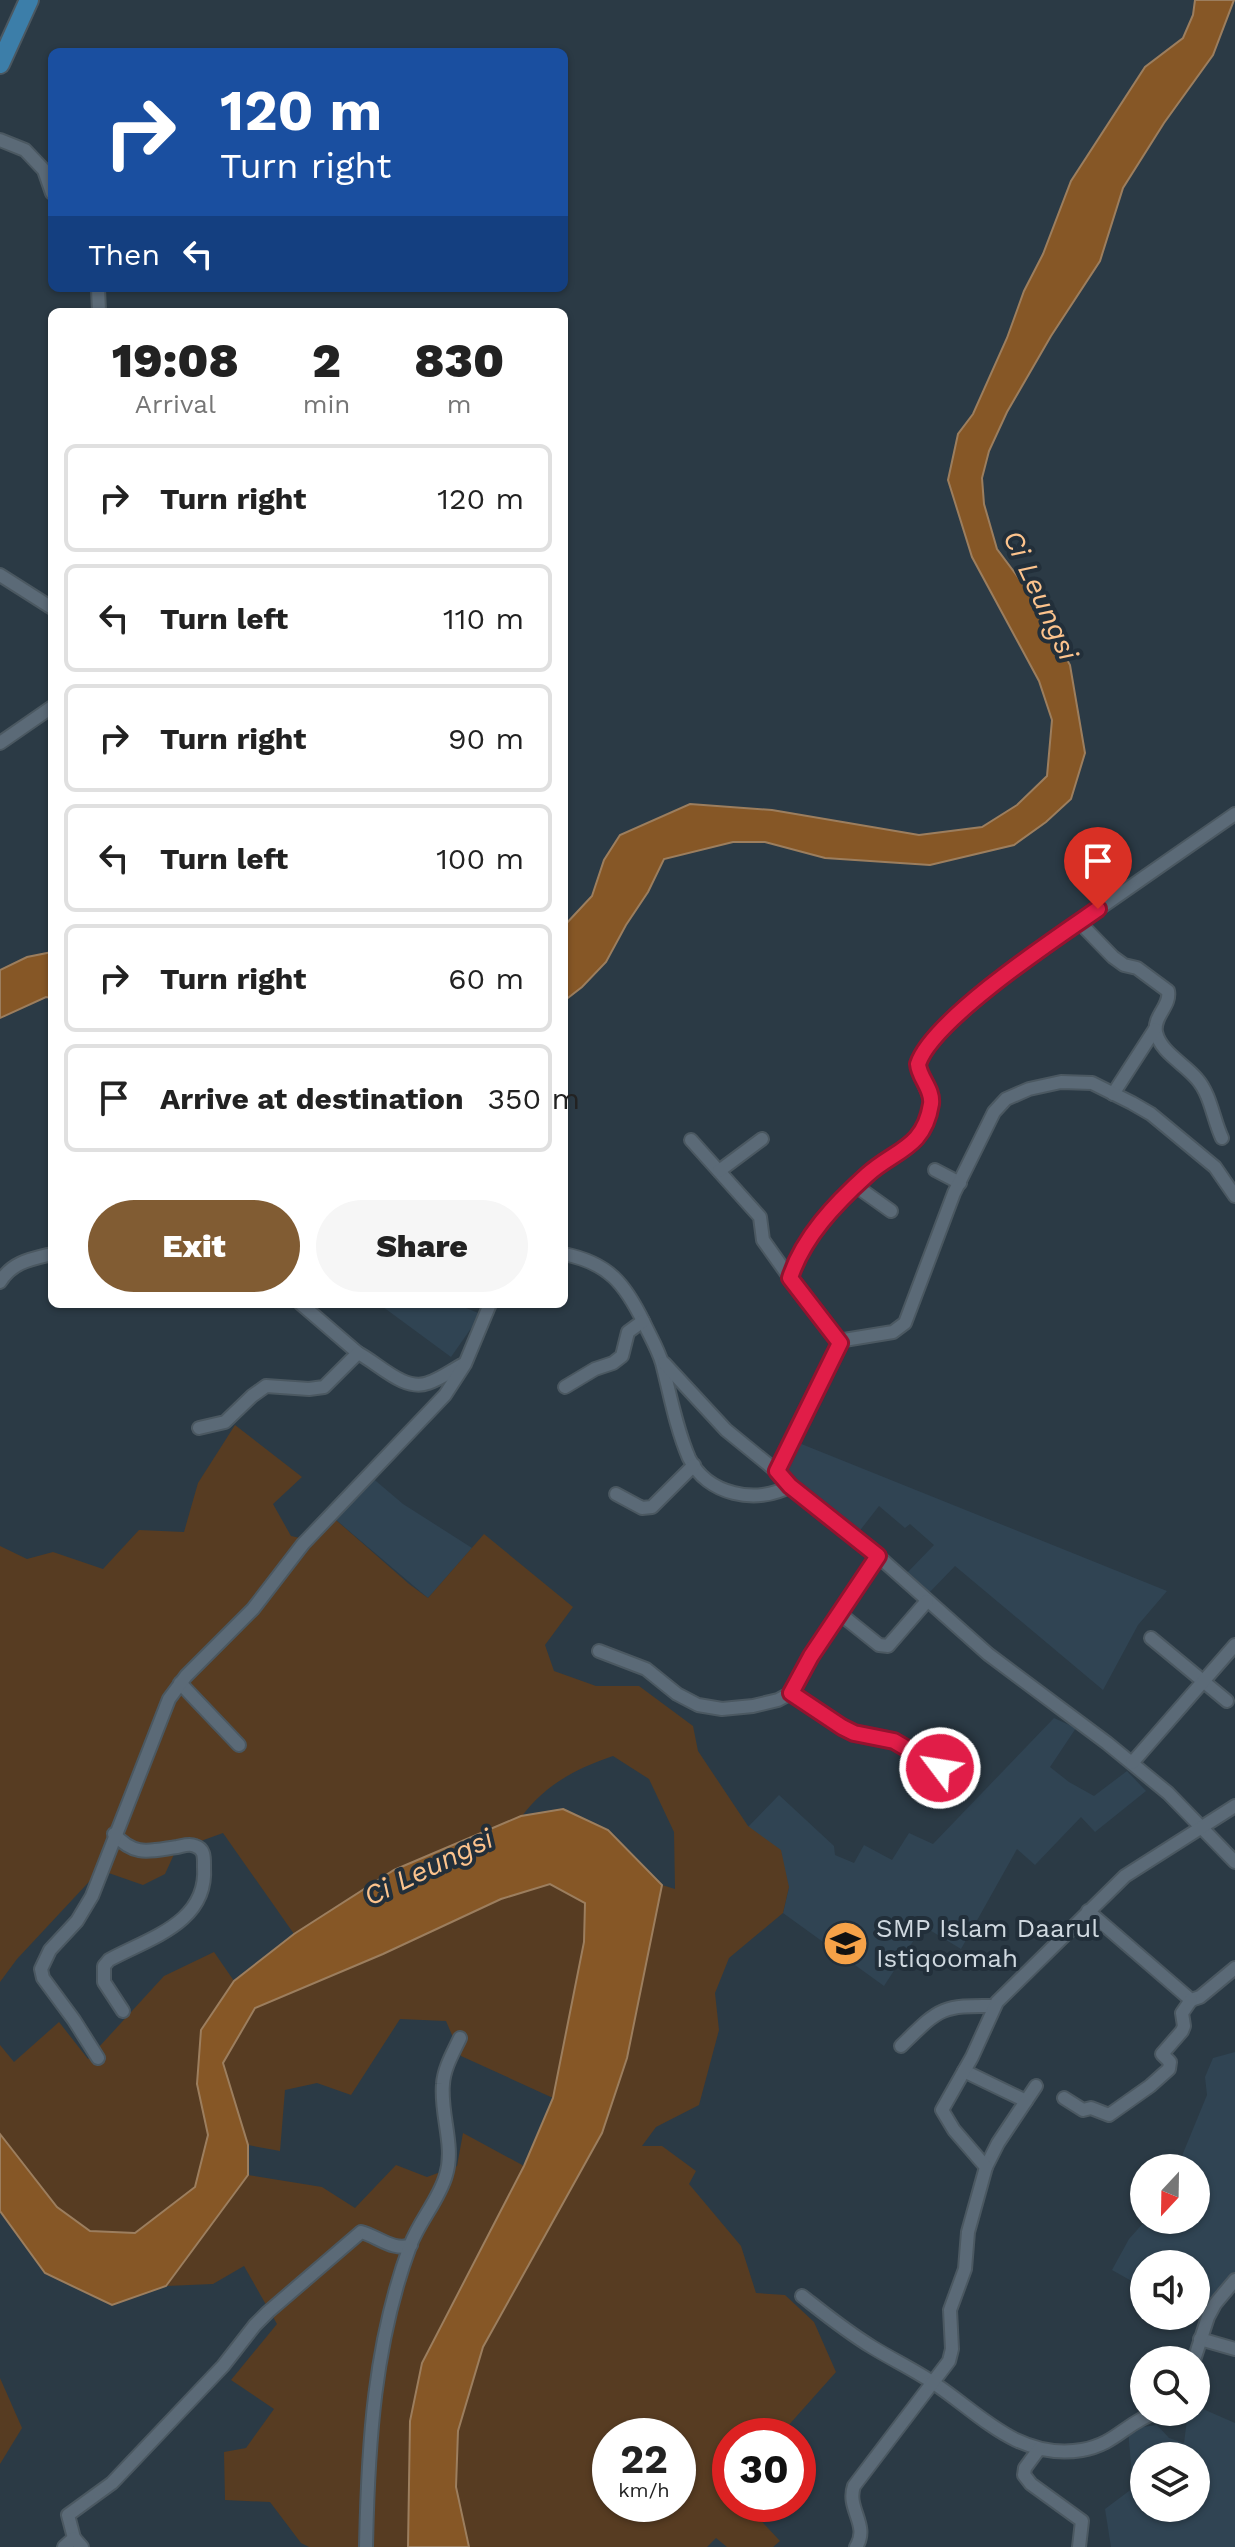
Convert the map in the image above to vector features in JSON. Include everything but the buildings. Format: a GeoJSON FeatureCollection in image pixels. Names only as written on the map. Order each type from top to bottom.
{"type":"FeatureCollection","features":[{"type":"Feature","properties":{"kind":"main road"},"geometry":{"type":"LineString","coordinates":[[0,64],[29,0]]}},
{"type":"Feature","properties":{"kind":"street"},"geometry":{"type":"LineString","coordinates":[[0,140],[25,150],[48,177]]}},
{"type":"Feature","properties":{"kind":"street"},"geometry":{"type":"LineString","coordinates":[[0,575],[48,605]]}},
{"type":"Feature","properties":{"kind":"street"},"geometry":{"type":"LineString","coordinates":[[0,743],[48,710]]}},
{"type":"Feature","properties":{"kind":"street"},"geometry":{"type":"LineString","coordinates":[[790,1278],[800,1254],[825,1216],[881,1163],[912,1145],[925,1121],[931,1100],[918,1064],[931,1040],[1011,970],[1235,814]]}},
{"type":"Feature","properties":{"kind":"street"},"geometry":{"type":"LineString","coordinates":[[1079,922],[1119,962],[1137,968],[1168,991],[1169,1001],[1157,1019],[1155,1029],[1113,1094]]}},
{"type":"Feature","properties":{"kind":"street"},"geometry":{"type":"LineString","coordinates":[[1155,1029],[1162,1045],[1199,1081],[1222,1138]]}},
{"type":"Feature","properties":{"kind":"street"},"geometry":{"type":"LineString","coordinates":[[777,1471],[840,1343],[893,1332],[902,1327],[960,1183],[994,1112],[1006,1099],[1029,1089],[1061,1082],[1092,1083],[1151,1114],[1215,1167],[1235,1196]]}},
{"type":"Feature","properties":{"kind":"street"},"geometry":{"type":"LineString","coordinates":[[719,1171],[762,1139]]}},
{"type":"Feature","properties":{"kind":"street"},"geometry":{"type":"LineString","coordinates":[[691,1140],[760,1217],[763,1240],[840,1343]]}},
{"type":"Feature","properties":{"kind":"street"},"geometry":{"type":"LineString","coordinates":[[935,1170],[960,1183]]}},
{"type":"Feature","properties":{"kind":"street"},"geometry":{"type":"LineString","coordinates":[[856,1186],[891,1211]]}},
{"type":"Feature","properties":{"kind":"street"},"geometry":{"type":"LineString","coordinates":[[0,1282],[20,1262],[48,1255]]}},
{"type":"Feature","properties":{"kind":"street"},"geometry":{"type":"LineString","coordinates":[[568,1255],[601,1267],[626,1289],[661,1360],[689,1456],[708,1480],[733,1494],[745,1496],[774,1494],[790,1486]]}},
{"type":"Feature","properties":{"kind":"street"},"geometry":{"type":"LineString","coordinates":[[306,1308],[358,1353],[401,1380],[416,1385],[428,1383],[465,1364]]}},
{"type":"Feature","properties":{"kind":"street"},"geometry":{"type":"LineString","coordinates":[[98,2058],[43,1978],[41,1969],[50,1950],[69,1931],[92,1896],[169,1699],[180,1683],[237,1627],[303,1544],[445,1395],[465,1364],[488,1308]]}},
{"type":"Feature","properties":{"kind":"street"},"geometry":{"type":"LineString","coordinates":[[565,1387],[622,1356],[628,1332],[643,1321]]}},
{"type":"Feature","properties":{"kind":"street"},"geometry":{"type":"LineString","coordinates":[[199,1428],[225,1422],[266,1386],[324,1387],[358,1353]]}},
{"type":"Feature","properties":{"kind":"street"},"geometry":{"type":"LineString","coordinates":[[661,1360],[726,1430],[777,1471],[790,1486],[878,1556],[988,1654],[1168,1793],[1235,1862]]}},
{"type":"Feature","properties":{"kind":"street"},"geometry":{"type":"LineString","coordinates":[[616,1494],[642,1508],[652,1507],[694,1465]]}},
{"type":"Feature","properties":{"kind":"street"},"geometry":{"type":"LineString","coordinates":[[599,1651],[646,1669],[690,1702],[707,1707],[753,1706],[778,1700],[791,1693],[878,1556]]}},
{"type":"Feature","properties":{"kind":"street"},"geometry":{"type":"LineString","coordinates":[[839,1613],[879,1645],[888,1646],[927,1601]]}},
{"type":"Feature","properties":{"kind":"street"},"geometry":{"type":"LineString","coordinates":[[1151,1638],[1227,1701]]}},
{"type":"Feature","properties":{"kind":"street"},"geometry":{"type":"LineString","coordinates":[[1132,1763],[1235,1645]]}},
{"type":"Feature","properties":{"kind":"street"},"geometry":{"type":"LineString","coordinates":[[180,1683],[239,1745]]}},
{"type":"Feature","properties":{"kind":"street"},"geometry":{"type":"LineString","coordinates":[[791,1693],[842,1727],[854,1733],[894,1741],[940,1768]]}},
{"type":"Feature","properties":{"kind":"street"},"geometry":{"type":"LineString","coordinates":[[986,2167],[948,2123],[942,2110],[994,2006],[1125,1876],[1235,1806]]}},
{"type":"Feature","properties":{"kind":"street"},"geometry":{"type":"LineString","coordinates":[[114,1834],[127,1847],[138,1851],[189,1845],[199,1847],[203,1854],[205,1881],[195,1904],[180,1921],[159,1936],[109,1960],[104,1966],[104,1982],[123,2011]]}},
{"type":"Feature","properties":{"kind":"street"},"geometry":{"type":"LineString","coordinates":[[1088,1911],[1191,2000]]}},
{"type":"Feature","properties":{"kind":"street"},"geometry":{"type":"LineString","coordinates":[[1064,2098],[1083,2110],[1091,2108],[1109,2115],[1150,2086],[1171,2065],[1162,2054],[1182,2031],[1182,2013],[1191,2000],[1200,1997],[1235,1968]]}},
{"type":"Feature","properties":{"kind":"street"},"geometry":{"type":"LineString","coordinates":[[901,2046],[937,2013],[964,2006],[994,2006]]}},
{"type":"Feature","properties":{"kind":"street"},"geometry":{"type":"LineString","coordinates":[[366,2547],[371,2415],[377,2370],[411,2245],[447,2173],[449,2153],[443,2084],[448,2063],[460,2038]]}},
{"type":"Feature","properties":{"kind":"street"},"geometry":{"type":"LineString","coordinates":[[964,2071],[1026,2101]]}},
{"type":"Feature","properties":{"kind":"street"},"geometry":{"type":"LineString","coordinates":[[856,2547],[862,2529],[853,2505],[852,2491],[934,2383],[951,2355],[950,2310],[965,2269],[968,2232],[986,2167],[1036,2086]]}},
{"type":"Feature","properties":{"kind":"street"},"geometry":{"type":"LineString","coordinates":[[73,2544],[68,2515],[112,2483],[223,2366],[268,2312],[361,2232],[395,2246],[403,2248],[411,2245]]}},
{"type":"Feature","properties":{"kind":"street"},"geometry":{"type":"LineString","coordinates":[[1198,2346],[1215,2304],[1235,2280]]}},
{"type":"Feature","properties":{"kind":"street"},"geometry":{"type":"LineString","coordinates":[[802,2296],[855,2336],[934,2383],[1002,2432],[1039,2449],[1064,2452],[1104,2445],[1130,2426]]}},
{"type":"Feature","properties":{"kind":"street"},"geometry":{"type":"LineString","coordinates":[[1200,2339],[1235,2349]]}},
{"type":"Feature","properties":{"kind":"street"},"geometry":{"type":"LineString","coordinates":[[1039,2449],[1025,2468],[1024,2475],[1031,2484],[1082,2521],[1079,2547]]}},
{"type":"Feature","properties":{"kind":"shaded area"},"geometry":{"type":"Polygon","coordinates":[[[384,1308],[466,1308],[481,1314],[451,1357],[384,1308]]]}},
{"type":"Feature","properties":{"kind":"shaded area"},"geometry":{"type":"Polygon","coordinates":[[[235,1425],[302,1477],[273,1504],[291,1536],[300,1538],[328,1513],[428,1598],[484,1534],[573,1607],[545,1645],[554,1671],[596,1686],[639,1686],[693,1726],[698,1751],[748,1826],[781,1850],[789,1887],[783,1913],[729,1958],[715,1993],[719,2030],[699,2105],[656,2127],[642,2146],[662,2146],[696,2171],[689,2184],[741,2246],[756,2293],[785,2295],[814,2322],[836,2372],[795,2418],[712,2418],[712,2522],[762,2522],[780,2541],[773,2547],[727,2547],[716,2538],[707,2547],[469,2547],[456,2487],[458,2431],[483,2347],[602,2133],[627,2058],[662,1885],[675,1889],[674,1832],[649,1779],[613,1756],[587,1766],[551,1787],[522,1816],[394,1870],[294,1934],[223,1833],[176,1850],[165,1874],[143,1885],[100,1870],[17,1959],[0,1982],[0,1546],[27,1559],[53,1552],[103,1569],[139,1530],[184,1532],[198,1483],[235,1425]]]}},
{"type":"Feature","properties":{"kind":"shaded area"},"geometry":{"type":"Polygon","coordinates":[[[794,1441],[1167,1591],[1138,1625],[1103,1690],[955,1566],[927,1595],[905,1575],[934,1545],[910,1524],[905,1528],[879,1506],[858,1533],[788,1481],[782,1466],[794,1441]]]}},
{"type":"Feature","properties":{"kind":"shaded area"},"geometry":{"type":"Polygon","coordinates":[[[370,1476],[403,1504],[472,1548],[428,1598],[328,1513],[370,1476]]]}},
{"type":"Feature","properties":{"kind":"shaded area"},"geometry":{"type":"Polygon","coordinates":[[[1054,1718],[1076,1728],[1050,1767],[1094,1796],[1127,1771],[1146,1791],[1095,1832],[1081,1817],[1035,1865],[1017,1849],[961,1949],[923,1926],[884,1986],[783,1913],[789,1887],[748,1827],[779,1795],[834,1846],[835,1855],[854,1863],[864,1845],[892,1860],[909,1833],[933,1844],[1054,1718]]]}},
{"type":"Feature","properties":{"kind":"shaded area"},"geometry":{"type":"Polygon","coordinates":[[[550,1884],[585,1903],[584,1941],[553,2098],[461,2056],[446,2021],[400,2019],[351,2095],[317,2083],[285,2090],[280,2151],[248,2145],[223,2063],[255,2008],[381,1955],[501,1899],[550,1884]]]}},
{"type":"Feature","properties":{"kind":"shaded area"},"geometry":{"type":"Polygon","coordinates":[[[214,1952],[234,1981],[201,2030],[197,2084],[208,2135],[195,2187],[135,2233],[90,2231],[57,2207],[0,2134],[0,2045],[14,2062],[59,2022],[88,2059],[164,1976],[214,1952]]]}},
{"type":"Feature","properties":{"kind":"shaded area"},"geometry":{"type":"Polygon","coordinates":[[[1235,2052],[1235,2272],[1210,2315],[1210,2250],[1130,2250],[1130,2280],[1112,2270],[1133,2234],[1210,2234],[1210,2154],[1183,2154],[1207,2095],[1205,2077],[1213,2058],[1235,2052]]]}},
{"type":"Feature","properties":{"kind":"shaded area"},"geometry":{"type":"Polygon","coordinates":[[[463,2133],[524,2166],[422,2363],[410,2421],[408,2547],[309,2547],[301,2543],[270,2502],[225,2500],[224,2452],[246,2448],[274,2409],[231,2380],[277,2324],[244,2266],[213,2284],[166,2286],[248,2175],[322,2187],[355,2208],[396,2165],[427,2177],[457,2166],[463,2133]]]}},
{"type":"Feature","properties":{"kind":"shaded area"},"geometry":{"type":"Polygon","coordinates":[[[0,2378],[22,2428],[0,2464],[0,2378]]]}},
{"type":"Feature","properties":{"kind":"shaded area"},"geometry":{"type":"Polygon","coordinates":[[[1210,2412],[1235,2423],[1235,2547],[1111,2547],[1105,2509],[1130,2490],[1130,2522],[1210,2522],[1210,2442],[1184,2442],[1186,2426],[1210,2426],[1210,2412]]]}},
{"type":"Feature","properties":{"kind":"shaded area"},"geometry":{"type":"Polygon","coordinates":[[[1158,2426],[1169,2438],[1181,2442],[1130,2442],[1130,2453],[1128,2429],[1158,2426]]]}},
{"type":"Feature","properties":{"kind":"water"},"geometry":{"type":"Polygon","coordinates":[[[1195,0],[1234,0],[1213,55],[1164,123],[1123,188],[1100,261],[1007,412],[989,451],[982,478],[984,504],[997,549],[1032,596],[1070,665],[1085,753],[1071,799],[1014,845],[930,865],[825,858],[765,842],[733,842],[664,859],[606,962],[568,998],[568,922],[592,896],[604,860],[620,835],[690,804],[772,810],[919,835],[982,827],[1017,805],[1047,776],[1052,720],[1039,681],[972,557],[948,480],[958,434],[973,414],[1007,338],[1071,181],[1145,67],[1183,38],[1193,15],[1195,0]]]}},
{"type":"Feature","properties":{"kind":"water"},"geometry":{"type":"Polygon","coordinates":[[[48,953],[48,997],[0,1018],[0,970],[27,957],[48,953]]]}},
{"type":"Feature","properties":{"kind":"water","name":"Ci Leungsi"},"geometry":{"type":"Polygon","coordinates":[[[563,1809],[608,1830],[662,1885],[627,2058],[602,2133],[483,2347],[458,2431],[456,2487],[469,2547],[408,2547],[410,2421],[422,2363],[524,2166],[553,2098],[584,1942],[585,1903],[550,1884],[501,1899],[383,1954],[255,2008],[223,2063],[248,2145],[248,2175],[166,2286],[112,2305],[45,2273],[0,2211],[0,2134],[57,2207],[90,2231],[135,2233],[195,2187],[208,2135],[197,2084],[201,2030],[234,1981],[294,1934],[394,1870],[521,1816],[563,1809]]]}},
{"type":"Feature","properties":{"kind":"place","name":"SMP Islam Daarul Istiqoomah"},"geometry":{"type":"Point","coordinates":[845,1943]}},
{"type":"Feature","properties":{"kind":"route"},"geometry":{"type":"LineString","coordinates":[[940,1768],[894,1741],[854,1733],[842,1727],[791,1693],[811,1656],[878,1556],[790,1486],[777,1471],[840,1343],[790,1278],[800,1254],[825,1216],[881,1163],[912,1145],[931,1105],[928,1089],[918,1069],[920,1058],[931,1040],[1011,970],[1098,909]]}}]}
